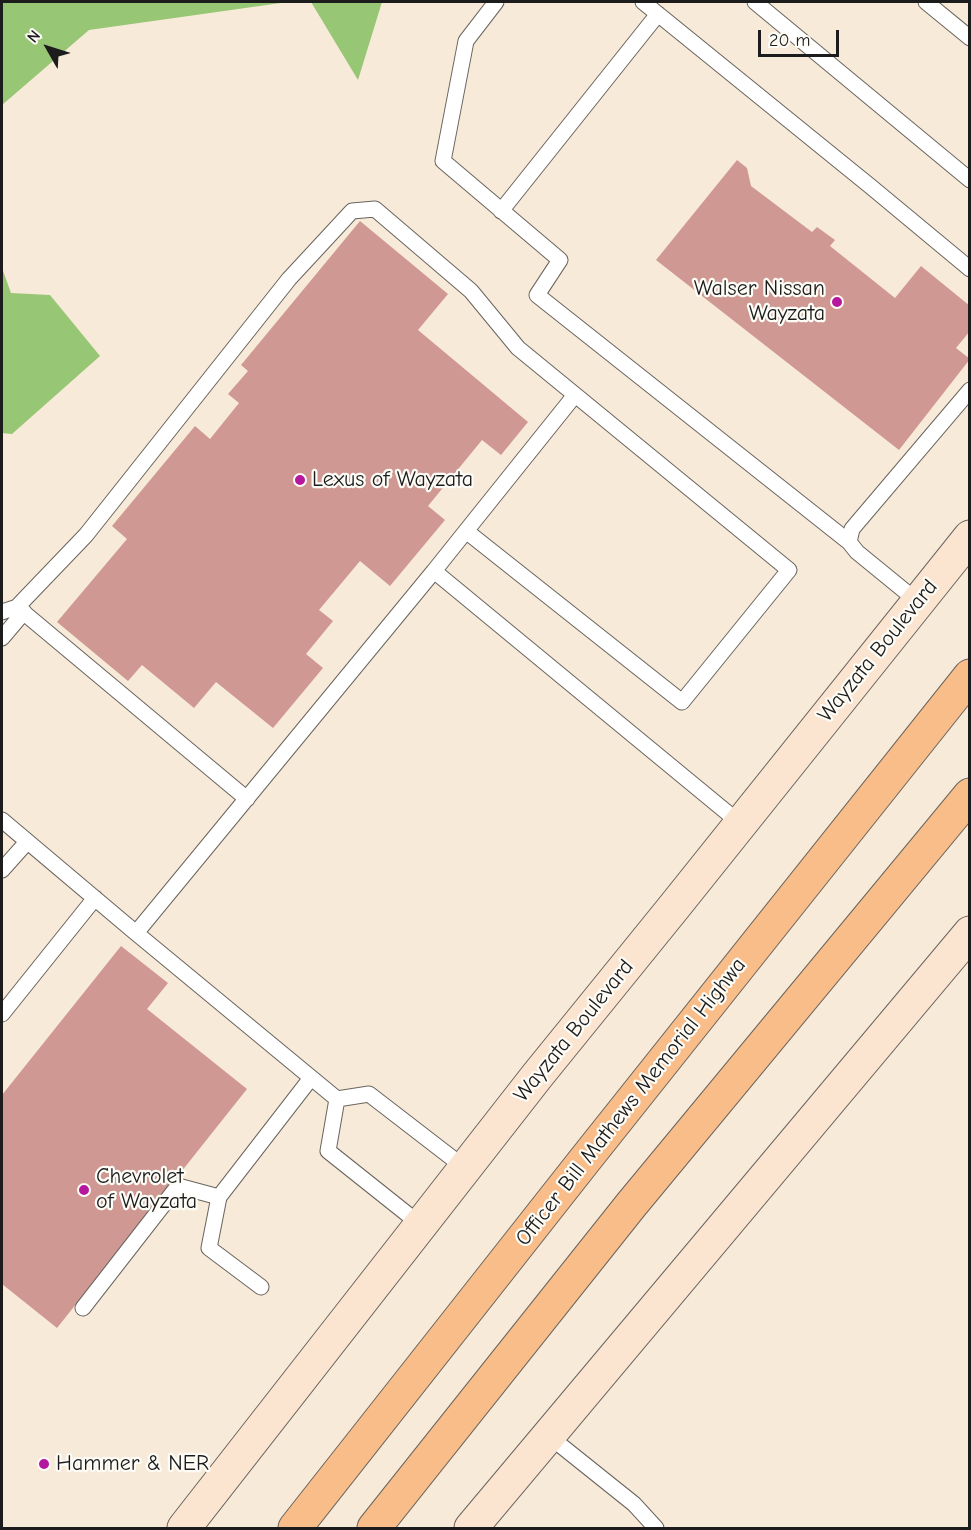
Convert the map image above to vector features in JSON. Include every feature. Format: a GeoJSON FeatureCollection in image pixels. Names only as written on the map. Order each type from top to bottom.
{"type":"FeatureCollection","features":[{"type":"Feature","properties":{"kind":"highway","name":"Officer Bill Mathews Memorial Highwa"},"geometry":{"type":"LineString","coordinates":[[295,1528],[969,676]]}},
{"type":"Feature","properties":{"kind":"highway"},"geometry":{"type":"LineString","coordinates":[[374,1528],[630,1205],[969,795]]}},
{"type":"Feature","properties":{"kind":"street","name":"Wayzata Boulevard"},"geometry":{"type":"LineString","coordinates":[[184,1528],[537,1076],[969,537]]}},
{"type":"Feature","properties":{"kind":"street"},"geometry":{"type":"LineString","coordinates":[[471,1528],[969,933]]}},
{"type":"Feature","properties":{"kind":"lane"},"geometry":{"type":"LineString","coordinates":[[496,2],[466,41],[443,161],[560,260],[537,295],[849,542],[856,552],[917,601]]}},
{"type":"Feature","properties":{"kind":"lane"},"geometry":{"type":"LineString","coordinates":[[643,2],[969,269]]}},
{"type":"Feature","properties":{"kind":"lane"},"geometry":{"type":"LineString","coordinates":[[755,2],[969,180]]}},
{"type":"Feature","properties":{"kind":"lane"},"geometry":{"type":"LineString","coordinates":[[926,2],[969,38]]}},
{"type":"Feature","properties":{"kind":"lane"},"geometry":{"type":"LineString","coordinates":[[501,211],[658,14]]}},
{"type":"Feature","properties":{"kind":"lane"},"geometry":{"type":"LineString","coordinates":[[2,638],[20,609],[86,535],[290,279],[352,211],[375,209],[471,291],[518,348],[789,570],[682,702],[466,531]]}},
{"type":"Feature","properties":{"kind":"lane"},"geometry":{"type":"LineString","coordinates":[[849,542],[852,529],[969,390]]}},
{"type":"Feature","properties":{"kind":"lane"},"geometry":{"type":"LineString","coordinates":[[136,933],[434,572],[575,395]]}},
{"type":"Feature","properties":{"kind":"lane"},"geometry":{"type":"LineString","coordinates":[[434,572],[741,824]]}},
{"type":"Feature","properties":{"kind":"lane"},"geometry":{"type":"LineString","coordinates":[[2,612],[20,609],[247,799]]}},
{"type":"Feature","properties":{"kind":"lane"},"geometry":{"type":"LineString","coordinates":[[2,820],[337,1099],[369,1094],[465,1168]]}},
{"type":"Feature","properties":{"kind":"lane"},"geometry":{"type":"LineString","coordinates":[[2,870],[27,842]]}},
{"type":"Feature","properties":{"kind":"lane"},"geometry":{"type":"LineString","coordinates":[[2,1014],[95,898]]}},
{"type":"Feature","properties":{"kind":"lane"},"geometry":{"type":"LineString","coordinates":[[261,1287],[209,1248],[219,1197],[311,1078]]}},
{"type":"Feature","properties":{"kind":"lane"},"geometry":{"type":"LineString","coordinates":[[337,1099],[328,1151],[421,1225]]}},
{"type":"Feature","properties":{"kind":"lane"},"geometry":{"type":"LineString","coordinates":[[83,1308],[178,1186],[219,1197]]}},
{"type":"Feature","properties":{"kind":"lane"},"geometry":{"type":"LineString","coordinates":[[549,1436],[634,1504],[657,1528]]}},
{"type":"Feature","properties":{"kind":"green space"},"geometry":{"type":"Polygon","coordinates":[[[2,2],[288,2],[89,30],[2,105],[2,2]]]}},
{"type":"Feature","properties":{"kind":"green space"},"geometry":{"type":"Polygon","coordinates":[[[311,2],[382,2],[358,80],[311,2]]]}},
{"type":"Feature","properties":{"kind":"green space"},"geometry":{"type":"Polygon","coordinates":[[[2,268],[11,293],[50,295],[100,356],[12,434],[2,433],[2,268]]]}},
{"type":"Feature","properties":{"kind":"building","name":"Walser Nissan Wayzata"},"geometry":{"type":"Polygon","coordinates":[[[737,160],[747,168],[751,186],[812,232],[817,227],[835,240],[830,246],[895,298],[921,266],[970,306],[970,331],[956,348],[970,359],[899,450],[656,260],[737,160]]]}},
{"type":"Feature","properties":{"kind":"building","name":"Lexus of Wayzata"},"geometry":{"type":"Polygon","coordinates":[[[360,221],[448,294],[418,330],[528,422],[501,455],[482,440],[428,506],[445,520],[390,586],[360,561],[319,610],[333,621],[306,654],[323,668],[273,728],[216,682],[194,708],[142,665],[128,681],[57,622],[127,539],[112,526],[195,426],[210,439],[239,403],[228,394],[248,371],[241,365],[360,221]]]}},
{"type":"Feature","properties":{"kind":"building","name":"Chevrolet of Wayzata"},"geometry":{"type":"Polygon","coordinates":[[[121,946],[168,983],[147,1009],[247,1089],[57,1328],[2,1284],[2,1095],[121,946]]]}},
{"type":"Feature","properties":{"kind":"place","name":"Walser Nissan Wayzata"},"geometry":{"type":"Point","coordinates":[837,302]}},
{"type":"Feature","properties":{"kind":"place","name":"Lexus of Wayzata"},"geometry":{"type":"Point","coordinates":[300,480]}},
{"type":"Feature","properties":{"kind":"place","name":"Chevrolet of Wayzata"},"geometry":{"type":"Point","coordinates":[84,1190]}},
{"type":"Feature","properties":{"kind":"place","name":"Hammer & NER"},"geometry":{"type":"Point","coordinates":[44,1464]}}]}
